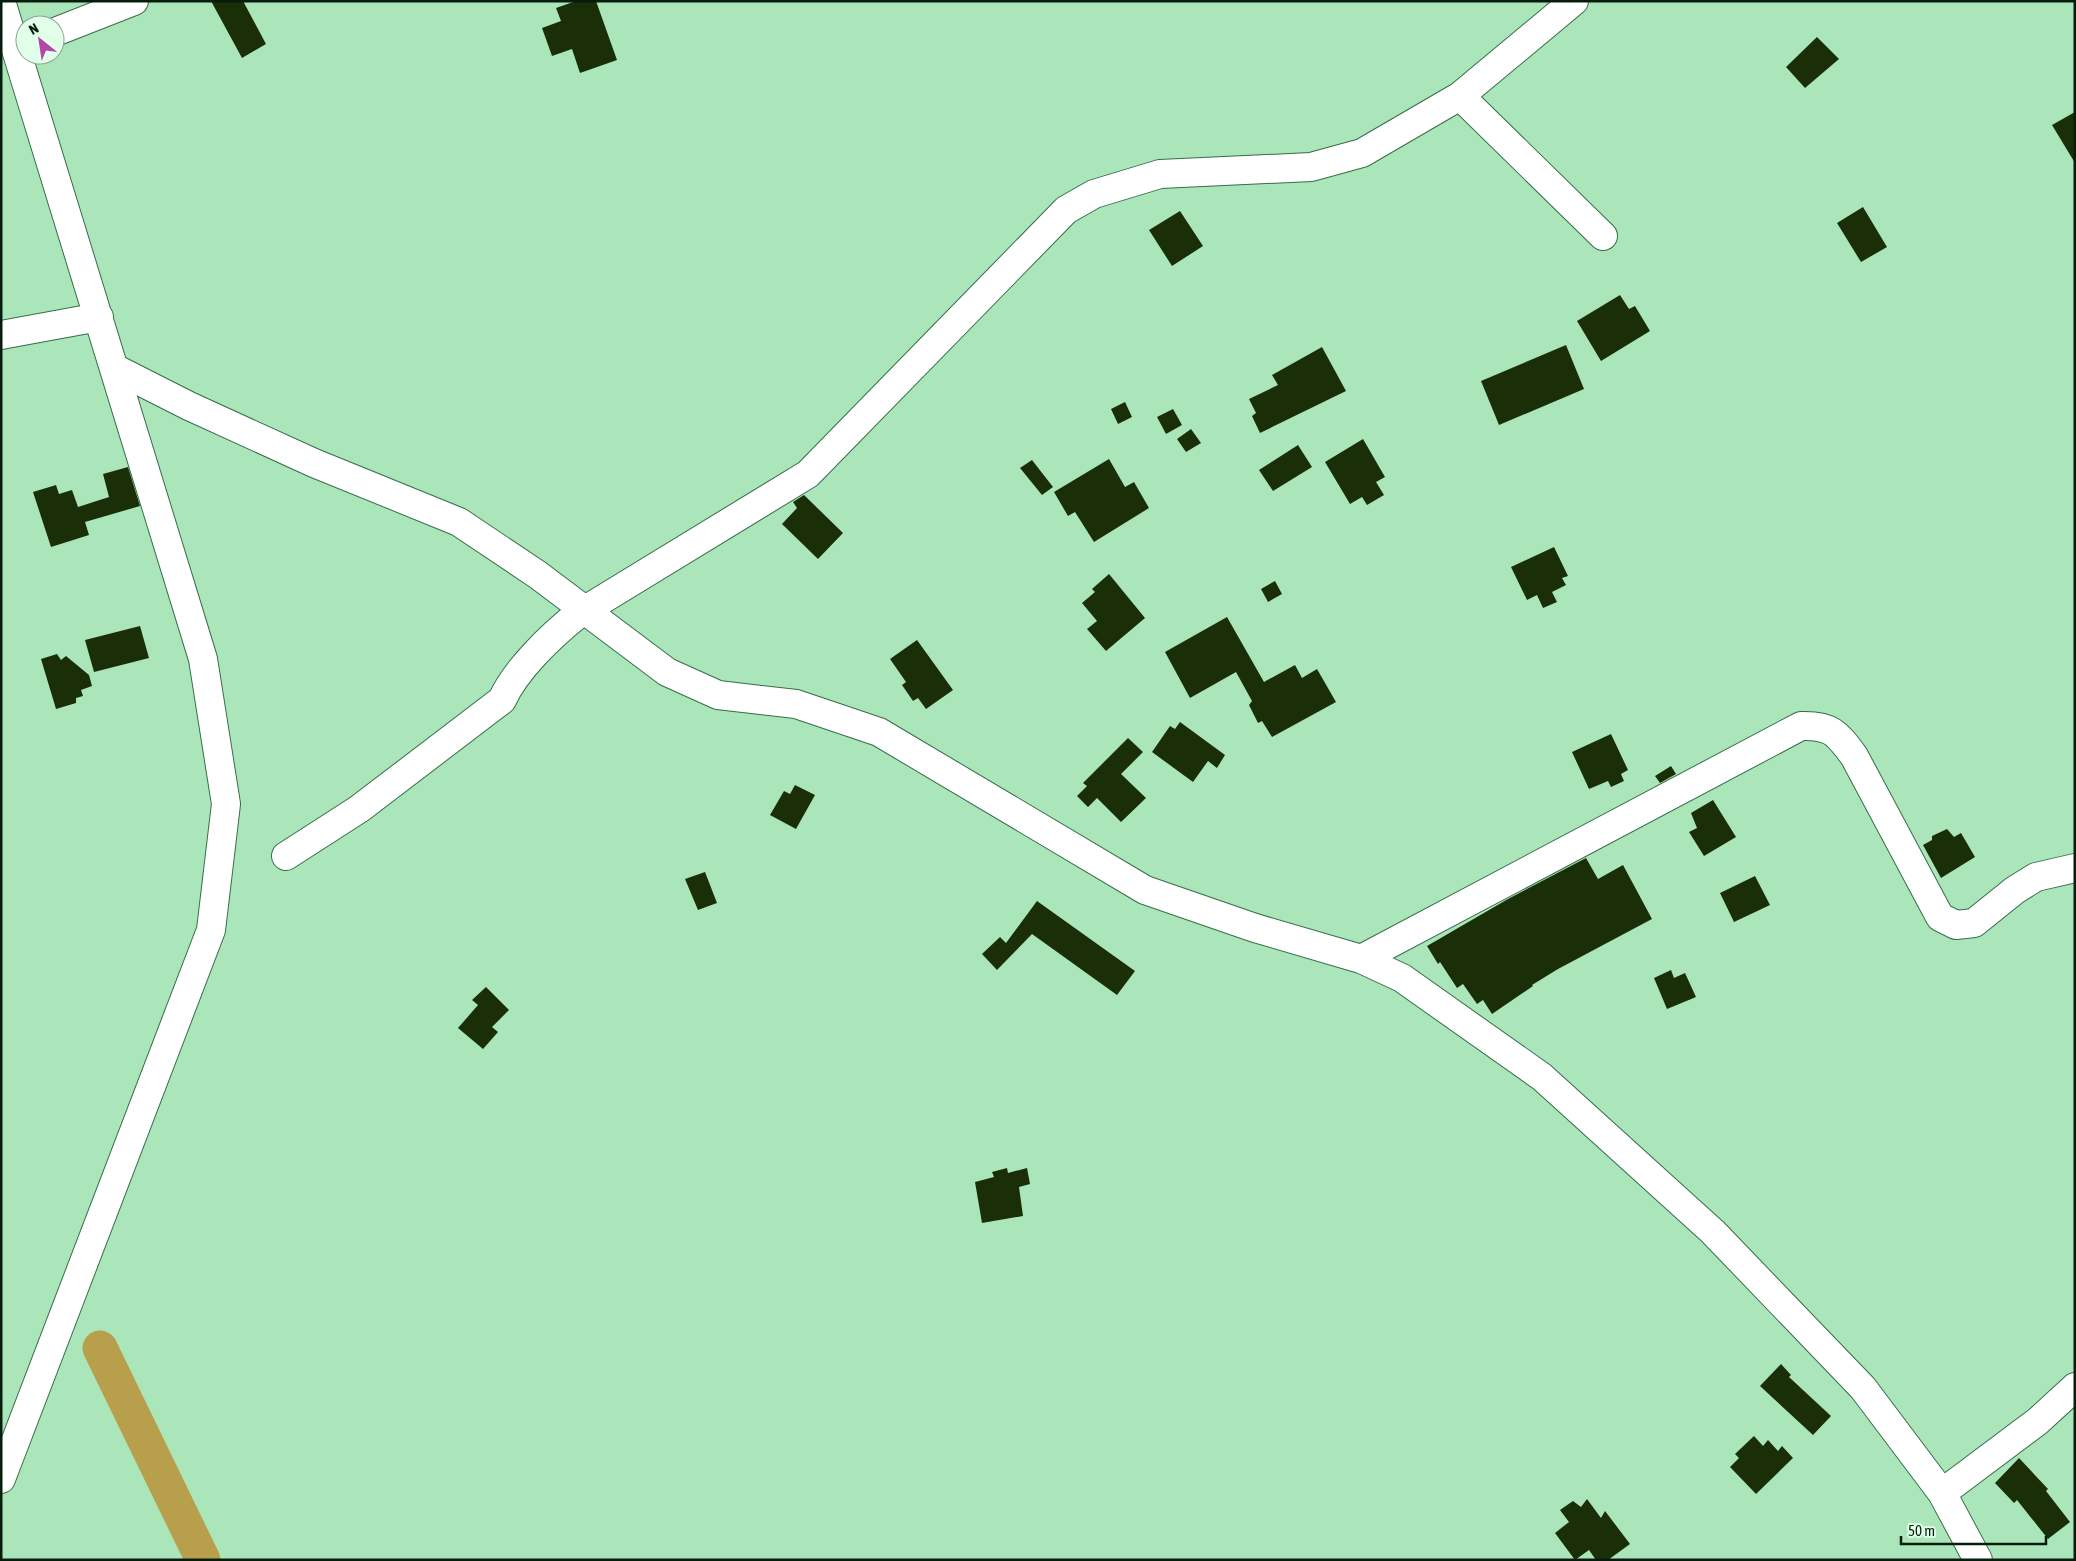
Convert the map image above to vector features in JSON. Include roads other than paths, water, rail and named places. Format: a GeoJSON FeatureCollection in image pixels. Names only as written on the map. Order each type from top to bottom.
{"type":"FeatureCollection","features":[{"type":"Feature","properties":{"kind":"street"},"geometry":{"type":"LineString","coordinates":[[2,1],[15,31]]}},
{"type":"Feature","properties":{"kind":"street"},"geometry":{"type":"LineString","coordinates":[[65,28],[134,1]]}},
{"type":"Feature","properties":{"kind":"street"},"geometry":{"type":"LineString","coordinates":[[286,856],[360,810],[502,700],[508,687],[557,631],[585,611],[808,474],[1066,210],[1094,194],[1160,174],[1311,166],[1362,153],[1460,96],[1574,1]]}},
{"type":"Feature","properties":{"kind":"street"},"geometry":{"type":"LineString","coordinates":[[1,1480],[212,930],[226,804],[202,659],[114,368],[27,65]]}},
{"type":"Feature","properties":{"kind":"street"},"geometry":{"type":"LineString","coordinates":[[1460,96],[1602,236]]}},
{"type":"Feature","properties":{"kind":"street"},"geometry":{"type":"LineString","coordinates":[[1,335],[99,317]]}},
{"type":"Feature","properties":{"kind":"street"},"geometry":{"type":"LineString","coordinates":[[114,368],[189,406],[314,463],[458,522],[538,575],[667,672],[718,695],[796,704],[879,732],[1145,890],[1255,928],[1361,959],[1402,978],[1542,1077],[1713,1232],[1863,1388],[1942,1493],[1978,1560]]}},
{"type":"Feature","properties":{"kind":"street"},"geometry":{"type":"LineString","coordinates":[[1361,959],[1801,726],[1819,725],[1837,733],[1854,756],[1940,917],[1956,925],[1974,923],[2036,877],[2075,868]]}},
{"type":"Feature","properties":{"kind":"street"},"geometry":{"type":"LineString","coordinates":[[1942,1493],[2038,1421],[2075,1388]]}},
{"type":"Feature","properties":{"kind":"waterway"},"geometry":{"type":"LineString","coordinates":[[100,1348],[203,1560]]}}]}
